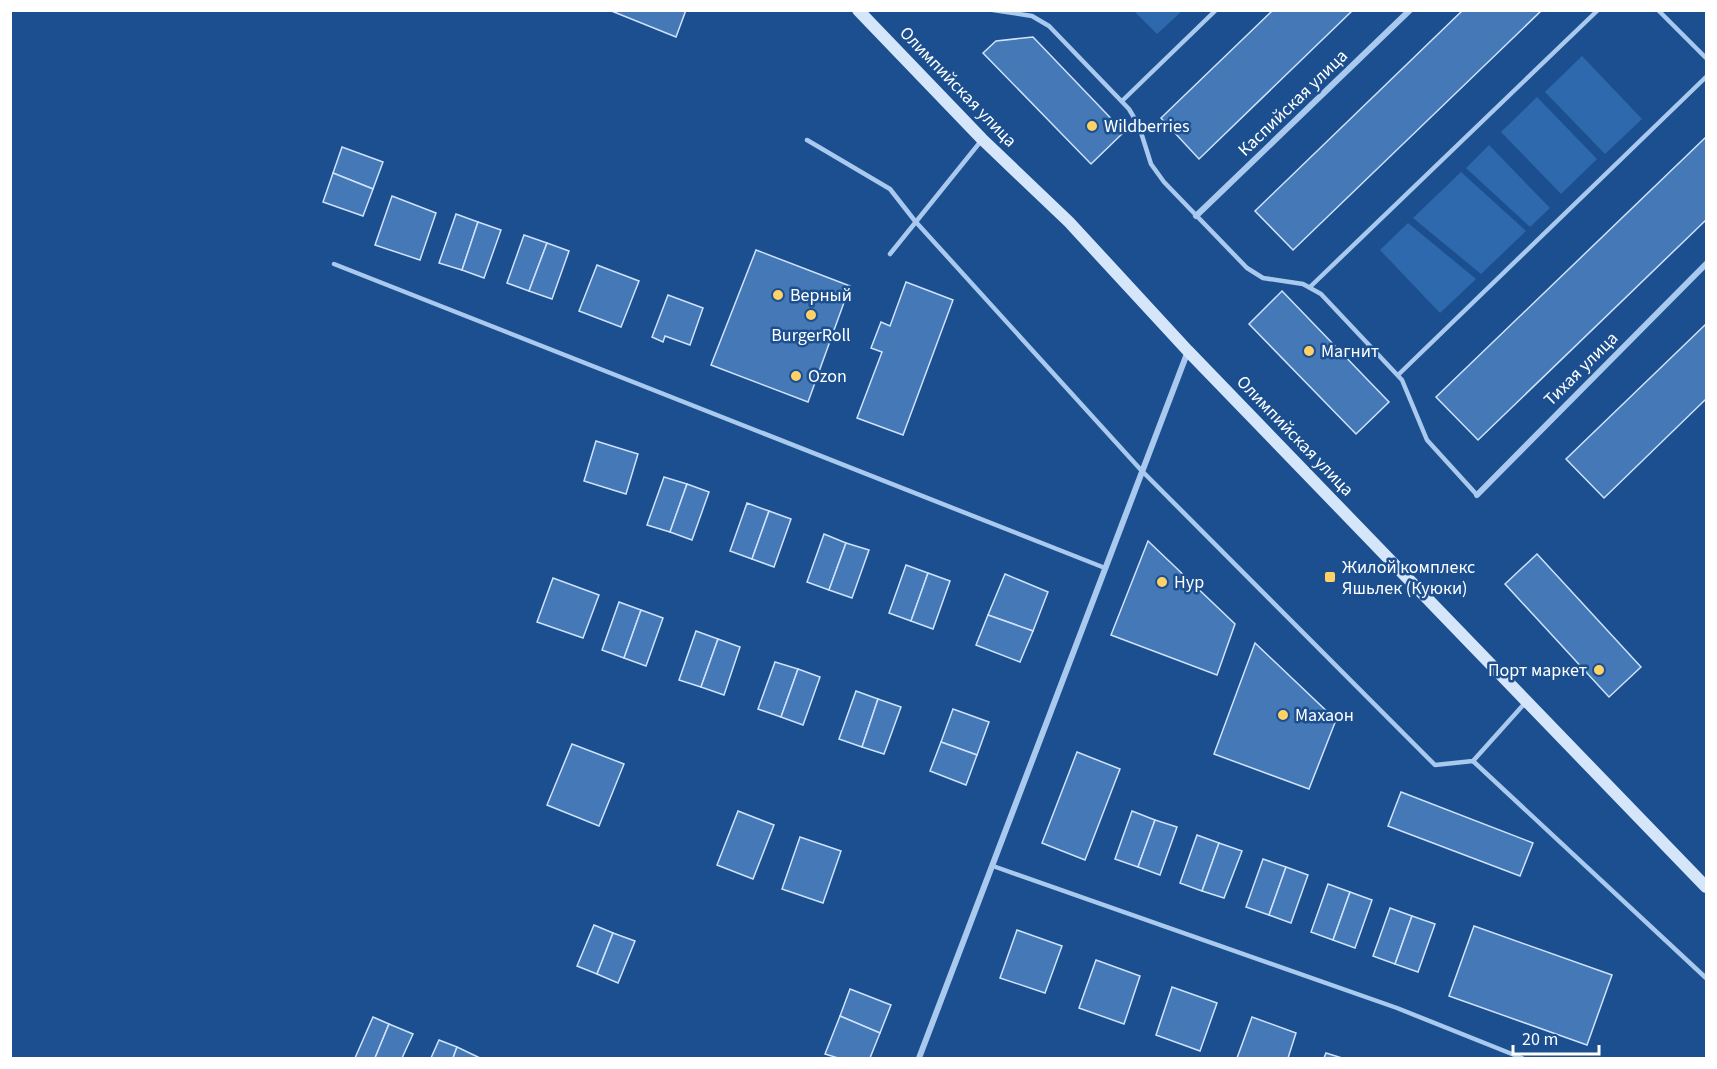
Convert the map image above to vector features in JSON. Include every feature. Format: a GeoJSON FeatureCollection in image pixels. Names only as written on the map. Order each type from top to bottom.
{"type":"FeatureCollection","features":[{"type":"Feature","properties":{"kind":"street","name":"Каспийская улица"},"geometry":{"type":"LineString","coordinates":[[1196,216],[1410,10]]}},
{"type":"Feature","properties":{"kind":"street","name":"Олимпийская улица"},"geometry":{"type":"LineString","coordinates":[[860,11],[982,139],[1069,222],[1188,351],[1707,887]]}},
{"type":"Feature","properties":{"kind":"street","name":"Тихая улица"},"geometry":{"type":"LineString","coordinates":[[1477,495],[1707,264]]}},
{"type":"Feature","properties":{"kind":"street"},"geometry":{"type":"LineString","coordinates":[[919,1059],[1188,351]]}},
{"type":"Feature","properties":{"kind":"lane"},"geometry":{"type":"LineString","coordinates":[[993,10],[1032,16],[1049,26],[1122,101],[1139,126],[1156,172],[1196,216],[1255,274],[1275,282],[1310,287],[1320,294],[1398,375],[1410,394],[1427,440],[1477,495]]}},
{"type":"Feature","properties":{"kind":"lane"},"geometry":{"type":"LineString","coordinates":[[1032,16],[1037,10]]}},
{"type":"Feature","properties":{"kind":"lane"},"geometry":{"type":"LineString","coordinates":[[1122,101],[1216,10]]}},
{"type":"Feature","properties":{"kind":"lane"},"geometry":{"type":"LineString","coordinates":[[1310,287],[1598,10]]}},
{"type":"Feature","properties":{"kind":"lane"},"geometry":{"type":"LineString","coordinates":[[1658,10],[1707,58]]}},
{"type":"Feature","properties":{"kind":"lane"},"geometry":{"type":"LineString","coordinates":[[1398,375],[1707,77]]}},
{"type":"Feature","properties":{"kind":"lane"},"geometry":{"type":"LineString","coordinates":[[890,254],[982,139]]}},
{"type":"Feature","properties":{"kind":"lane"},"geometry":{"type":"LineString","coordinates":[[807,140],[890,189],[915,221],[1142,470],[1415,747],[1436,765],[1473,761],[1527,701]]}},
{"type":"Feature","properties":{"kind":"lane"},"geometry":{"type":"LineString","coordinates":[[334,264],[1105,568]]}},
{"type":"Feature","properties":{"kind":"lane"},"geometry":{"type":"LineString","coordinates":[[1473,761],[1707,978]]}},
{"type":"Feature","properties":{"kind":"lane"},"geometry":{"type":"LineString","coordinates":[[993,866],[1397,1008],[1522,1059]]}},
{"type":"Feature","properties":{"kind":"shaded area"},"geometry":{"type":"Polygon","coordinates":[[[1134,11],[1182,11],[1157,34],[1134,11]]]}},
{"type":"Feature","properties":{"kind":"shaded area"},"geometry":{"type":"Polygon","coordinates":[[[1582,56],[1642,119],[1605,154],[1545,92],[1582,56]]]}},
{"type":"Feature","properties":{"kind":"shaded area"},"geometry":{"type":"Polygon","coordinates":[[[1537,97],[1597,159],[1561,194],[1501,132],[1537,97]]]}},
{"type":"Feature","properties":{"kind":"shaded area"},"geometry":{"type":"Polygon","coordinates":[[[1489,145],[1550,208],[1530,227],[1466,168],[1489,145]]]}},
{"type":"Feature","properties":{"kind":"shaded area"},"geometry":{"type":"Polygon","coordinates":[[[1461,172],[1526,231],[1481,274],[1413,218],[1461,172]]]}},
{"type":"Feature","properties":{"kind":"shaded area"},"geometry":{"type":"Polygon","coordinates":[[[1408,223],[1476,279],[1440,313],[1380,250],[1408,223]]]}},
{"type":"Feature","properties":{"kind":"building"},"geometry":{"type":"Polygon","coordinates":[[[609,10],[686,10],[676,37],[609,10]]]}},
{"type":"Feature","properties":{"kind":"building"},"geometry":{"type":"Polygon","coordinates":[[[1273,10],[1353,10],[1199,159],[1161,118],[1273,10]]]}},
{"type":"Feature","properties":{"kind":"building"},"geometry":{"type":"Polygon","coordinates":[[[1463,10],[1542,10],[1293,250],[1255,211],[1463,10]]]}},
{"type":"Feature","properties":{"kind":"building"},"geometry":{"type":"Polygon","coordinates":[[[1033,37],[1124,132],[1091,164],[983,53],[996,41],[1033,37]]]}},
{"type":"Feature","properties":{"kind":"building"},"geometry":{"type":"Polygon","coordinates":[[[1706,137],[1706,220],[1478,440],[1436,397],[1706,137]]]}},
{"type":"Feature","properties":{"kind":"building"},"geometry":{"type":"Polygon","coordinates":[[[342,147],[383,162],[373,189],[333,173],[342,147]]]}},
{"type":"Feature","properties":{"kind":"building"},"geometry":{"type":"Polygon","coordinates":[[[333,173],[373,189],[363,216],[323,202],[333,173]]]}},
{"type":"Feature","properties":{"kind":"building"},"geometry":{"type":"Polygon","coordinates":[[[392,196],[436,213],[420,260],[375,245],[392,196]]]}},
{"type":"Feature","properties":{"kind":"building"},"geometry":{"type":"Polygon","coordinates":[[[456,214],[478,222],[462,270],[439,263],[456,214]]]}},
{"type":"Feature","properties":{"kind":"building"},"geometry":{"type":"Polygon","coordinates":[[[478,222],[501,230],[484,278],[462,270],[478,222]]]}},
{"type":"Feature","properties":{"kind":"building"},"geometry":{"type":"Polygon","coordinates":[[[524,235],[547,243],[529,291],[507,283],[524,235]]]}},
{"type":"Feature","properties":{"kind":"building"},"geometry":{"type":"Polygon","coordinates":[[[547,243],[569,251],[552,299],[529,291],[547,243]]]}},
{"type":"Feature","properties":{"kind":"building"},"geometry":{"type":"Polygon","coordinates":[[[756,250],[850,286],[808,402],[711,365],[756,250]]]}},
{"type":"Feature","properties":{"kind":"building"},"geometry":{"type":"Polygon","coordinates":[[[597,265],[639,281],[621,327],[579,311],[597,265]]]}},
{"type":"Feature","properties":{"kind":"building"},"geometry":{"type":"Polygon","coordinates":[[[906,282],[953,300],[903,435],[857,418],[882,352],[871,348],[881,322],[890,326],[906,282]]]}},
{"type":"Feature","properties":{"kind":"building"},"geometry":{"type":"Polygon","coordinates":[[[1282,291],[1389,402],[1356,434],[1249,324],[1282,291]]]}},
{"type":"Feature","properties":{"kind":"building"},"geometry":{"type":"Polygon","coordinates":[[[668,295],[703,308],[690,345],[665,336],[663,342],[652,337],[668,295]]]}},
{"type":"Feature","properties":{"kind":"building"},"geometry":{"type":"Polygon","coordinates":[[[1706,324],[1706,399],[1604,498],[1566,459],[1706,324]]]}},
{"type":"Feature","properties":{"kind":"building"},"geometry":{"type":"Polygon","coordinates":[[[596,441],[638,454],[626,494],[584,481],[596,441]]]}},
{"type":"Feature","properties":{"kind":"building"},"geometry":{"type":"Polygon","coordinates":[[[664,477],[687,484],[670,532],[647,525],[664,477]]]}},
{"type":"Feature","properties":{"kind":"building"},"geometry":{"type":"Polygon","coordinates":[[[687,484],[709,492],[692,540],[670,532],[687,484]]]}},
{"type":"Feature","properties":{"kind":"building"},"geometry":{"type":"Polygon","coordinates":[[[747,503],[769,511],[752,559],[730,551],[747,503]]]}},
{"type":"Feature","properties":{"kind":"building"},"geometry":{"type":"Polygon","coordinates":[[[769,511],[791,519],[774,567],[752,559],[769,511]]]}},
{"type":"Feature","properties":{"kind":"building"},"geometry":{"type":"Polygon","coordinates":[[[824,534],[846,543],[829,590],[807,582],[824,534]]]}},
{"type":"Feature","properties":{"kind":"building","name":"Нур"},"geometry":{"type":"Polygon","coordinates":[[[1148,541],[1235,624],[1217,675],[1111,635],[1148,541]]]}},
{"type":"Feature","properties":{"kind":"building"},"geometry":{"type":"Polygon","coordinates":[[[846,543],[869,550],[852,598],[829,590],[846,543]]]}},
{"type":"Feature","properties":{"kind":"building"},"geometry":{"type":"Polygon","coordinates":[[[1537,554],[1641,667],[1609,697],[1505,584],[1537,554]]]}},
{"type":"Feature","properties":{"kind":"building"},"geometry":{"type":"Polygon","coordinates":[[[906,565],[928,573],[911,621],[889,613],[906,565]]]}},
{"type":"Feature","properties":{"kind":"building"},"geometry":{"type":"Polygon","coordinates":[[[928,573],[950,581],[933,629],[911,621],[928,573]]]}},
{"type":"Feature","properties":{"kind":"building"},"geometry":{"type":"Polygon","coordinates":[[[1005,574],[1048,592],[1033,631],[988,615],[1005,574]]]}},
{"type":"Feature","properties":{"kind":"building"},"geometry":{"type":"Polygon","coordinates":[[[553,578],[599,595],[583,638],[537,622],[553,578]]]}},
{"type":"Feature","properties":{"kind":"building"},"geometry":{"type":"Polygon","coordinates":[[[619,602],[641,610],[624,658],[602,650],[619,602]]]}},
{"type":"Feature","properties":{"kind":"building"},"geometry":{"type":"Polygon","coordinates":[[[641,610],[663,618],[646,666],[624,658],[641,610]]]}},
{"type":"Feature","properties":{"kind":"building"},"geometry":{"type":"Polygon","coordinates":[[[988,615],[1033,631],[1020,662],[976,645],[988,615]]]}},
{"type":"Feature","properties":{"kind":"building"},"geometry":{"type":"Polygon","coordinates":[[[696,631],[718,639],[701,687],[679,680],[696,631]]]}},
{"type":"Feature","properties":{"kind":"building"},"geometry":{"type":"Polygon","coordinates":[[[718,639],[740,647],[724,695],[701,687],[718,639]]]}},
{"type":"Feature","properties":{"kind":"building"},"geometry":{"type":"Polygon","coordinates":[[[1255,643],[1336,720],[1309,789],[1214,754],[1255,643]]]}},
{"type":"Feature","properties":{"kind":"building"},"geometry":{"type":"Polygon","coordinates":[[[775,662],[798,669],[781,717],[758,709],[775,662]]]}},
{"type":"Feature","properties":{"kind":"building"},"geometry":{"type":"Polygon","coordinates":[[[798,669],[820,677],[803,725],[781,717],[798,669]]]}},
{"type":"Feature","properties":{"kind":"building"},"geometry":{"type":"Polygon","coordinates":[[[856,691],[878,699],[862,747],[839,739],[856,691]]]}},
{"type":"Feature","properties":{"kind":"building"},"geometry":{"type":"Polygon","coordinates":[[[878,699],[901,707],[884,754],[862,747],[878,699]]]}},
{"type":"Feature","properties":{"kind":"building"},"geometry":{"type":"Polygon","coordinates":[[[953,709],[989,722],[977,755],[941,742],[953,709]]]}},
{"type":"Feature","properties":{"kind":"building"},"geometry":{"type":"Polygon","coordinates":[[[941,742],[977,755],[966,785],[930,771],[941,742]]]}},
{"type":"Feature","properties":{"kind":"building"},"geometry":{"type":"Polygon","coordinates":[[[572,744],[624,764],[599,826],[547,805],[572,744]]]}},
{"type":"Feature","properties":{"kind":"building"},"geometry":{"type":"Polygon","coordinates":[[[1077,752],[1120,769],[1085,860],[1042,843],[1077,752]]]}},
{"type":"Feature","properties":{"kind":"building"},"geometry":{"type":"Polygon","coordinates":[[[1401,792],[1533,843],[1520,876],[1388,826],[1401,792]]]}},
{"type":"Feature","properties":{"kind":"building"},"geometry":{"type":"Polygon","coordinates":[[[738,811],[774,825],[753,879],[717,865],[738,811]]]}},
{"type":"Feature","properties":{"kind":"building"},"geometry":{"type":"Polygon","coordinates":[[[1132,811],[1155,820],[1138,867],[1115,859],[1132,811]]]}},
{"type":"Feature","properties":{"kind":"building"},"geometry":{"type":"Polygon","coordinates":[[[1155,820],[1177,827],[1160,875],[1138,867],[1155,820]]]}},
{"type":"Feature","properties":{"kind":"building"},"geometry":{"type":"Polygon","coordinates":[[[1197,835],[1219,843],[1202,891],[1180,883],[1197,835]]]}},
{"type":"Feature","properties":{"kind":"building"},"geometry":{"type":"Polygon","coordinates":[[[800,837],[841,851],[823,903],[782,889],[800,837]]]}},
{"type":"Feature","properties":{"kind":"building"},"geometry":{"type":"Polygon","coordinates":[[[1219,843],[1242,851],[1224,898],[1202,891],[1219,843]]]}},
{"type":"Feature","properties":{"kind":"building"},"geometry":{"type":"Polygon","coordinates":[[[1263,859],[1286,867],[1269,915],[1246,907],[1263,859]]]}},
{"type":"Feature","properties":{"kind":"building"},"geometry":{"type":"Polygon","coordinates":[[[1286,867],[1308,875],[1291,923],[1269,915],[1286,867]]]}},
{"type":"Feature","properties":{"kind":"building"},"geometry":{"type":"Polygon","coordinates":[[[1328,884],[1350,892],[1333,940],[1311,932],[1328,884]]]}},
{"type":"Feature","properties":{"kind":"building"},"geometry":{"type":"Polygon","coordinates":[[[1350,892],[1372,900],[1355,948],[1333,940],[1350,892]]]}},
{"type":"Feature","properties":{"kind":"building"},"geometry":{"type":"Polygon","coordinates":[[[1390,908],[1412,916],[1395,964],[1373,956],[1390,908]]]}},
{"type":"Feature","properties":{"kind":"building"},"geometry":{"type":"Polygon","coordinates":[[[1412,916],[1435,924],[1418,972],[1395,964],[1412,916]]]}},
{"type":"Feature","properties":{"kind":"building"},"geometry":{"type":"Polygon","coordinates":[[[594,925],[613,933],[597,974],[577,966],[594,925]]]}},
{"type":"Feature","properties":{"kind":"building"},"geometry":{"type":"Polygon","coordinates":[[[1474,926],[1612,975],[1587,1045],[1449,996],[1474,926]]]}},
{"type":"Feature","properties":{"kind":"building"},"geometry":{"type":"Polygon","coordinates":[[[1017,930],[1062,946],[1045,993],[1000,978],[1017,930]]]}},
{"type":"Feature","properties":{"kind":"building"},"geometry":{"type":"Polygon","coordinates":[[[613,933],[635,941],[618,983],[597,974],[613,933]]]}},
{"type":"Feature","properties":{"kind":"building"},"geometry":{"type":"Polygon","coordinates":[[[1096,960],[1140,976],[1124,1024],[1079,1008],[1096,960]]]}},
{"type":"Feature","properties":{"kind":"building"},"geometry":{"type":"Polygon","coordinates":[[[1172,987],[1217,1003],[1200,1051],[1156,1035],[1172,987]]]}},
{"type":"Feature","properties":{"kind":"building"},"geometry":{"type":"Polygon","coordinates":[[[850,989],[891,1005],[880,1033],[840,1016],[850,989]]]}},
{"type":"Feature","properties":{"kind":"building"},"geometry":{"type":"Polygon","coordinates":[[[840,1016],[880,1033],[870,1058],[838,1058],[825,1054],[840,1016]]]}},
{"type":"Feature","properties":{"kind":"building"},"geometry":{"type":"Polygon","coordinates":[[[373,1017],[389,1024],[375,1058],[355,1058],[373,1017]]]}},
{"type":"Feature","properties":{"kind":"building"},"geometry":{"type":"Polygon","coordinates":[[[1252,1017],[1296,1033],[1288,1058],[1237,1058],[1252,1017]]]}},
{"type":"Feature","properties":{"kind":"building"},"geometry":{"type":"Polygon","coordinates":[[[389,1024],[413,1034],[402,1058],[375,1058],[389,1024]]]}},
{"type":"Feature","properties":{"kind":"building"},"geometry":{"type":"Polygon","coordinates":[[[439,1040],[457,1047],[453,1058],[431,1058],[439,1040]]]}},
{"type":"Feature","properties":{"kind":"building"},"geometry":{"type":"Polygon","coordinates":[[[457,1047],[480,1058],[453,1058],[457,1047]]]}},
{"type":"Feature","properties":{"kind":"building"},"geometry":{"type":"Polygon","coordinates":[[[1326,1053],[1342,1058],[1324,1058],[1326,1053]]]}},
{"type":"Feature","properties":{"kind":"place","name":"Wildberries"},"geometry":{"type":"Point","coordinates":[1092,126]}},
{"type":"Feature","properties":{"kind":"place","name":"Верный"},"geometry":{"type":"Point","coordinates":[778,295]}},
{"type":"Feature","properties":{"kind":"place","name":"BurgerRoll"},"geometry":{"type":"Point","coordinates":[811,315]}},
{"type":"Feature","properties":{"kind":"place","name":"Магнит"},"geometry":{"type":"Point","coordinates":[1309,351]}},
{"type":"Feature","properties":{"kind":"place","name":"Ozon"},"geometry":{"type":"Point","coordinates":[796,376]}},
{"type":"Feature","properties":{"kind":"place","name":"Жилой комплекс Яшьлек (Куюки)"},"geometry":{"type":"Point","coordinates":[1330,577]}},
{"type":"Feature","properties":{"kind":"place","name":"Нур"},"geometry":{"type":"Point","coordinates":[1162,582]}},
{"type":"Feature","properties":{"kind":"place","name":"Порт маркет"},"geometry":{"type":"Point","coordinates":[1599,670]}},
{"type":"Feature","properties":{"kind":"place","name":"Махаон"},"geometry":{"type":"Point","coordinates":[1283,715]}}]}
